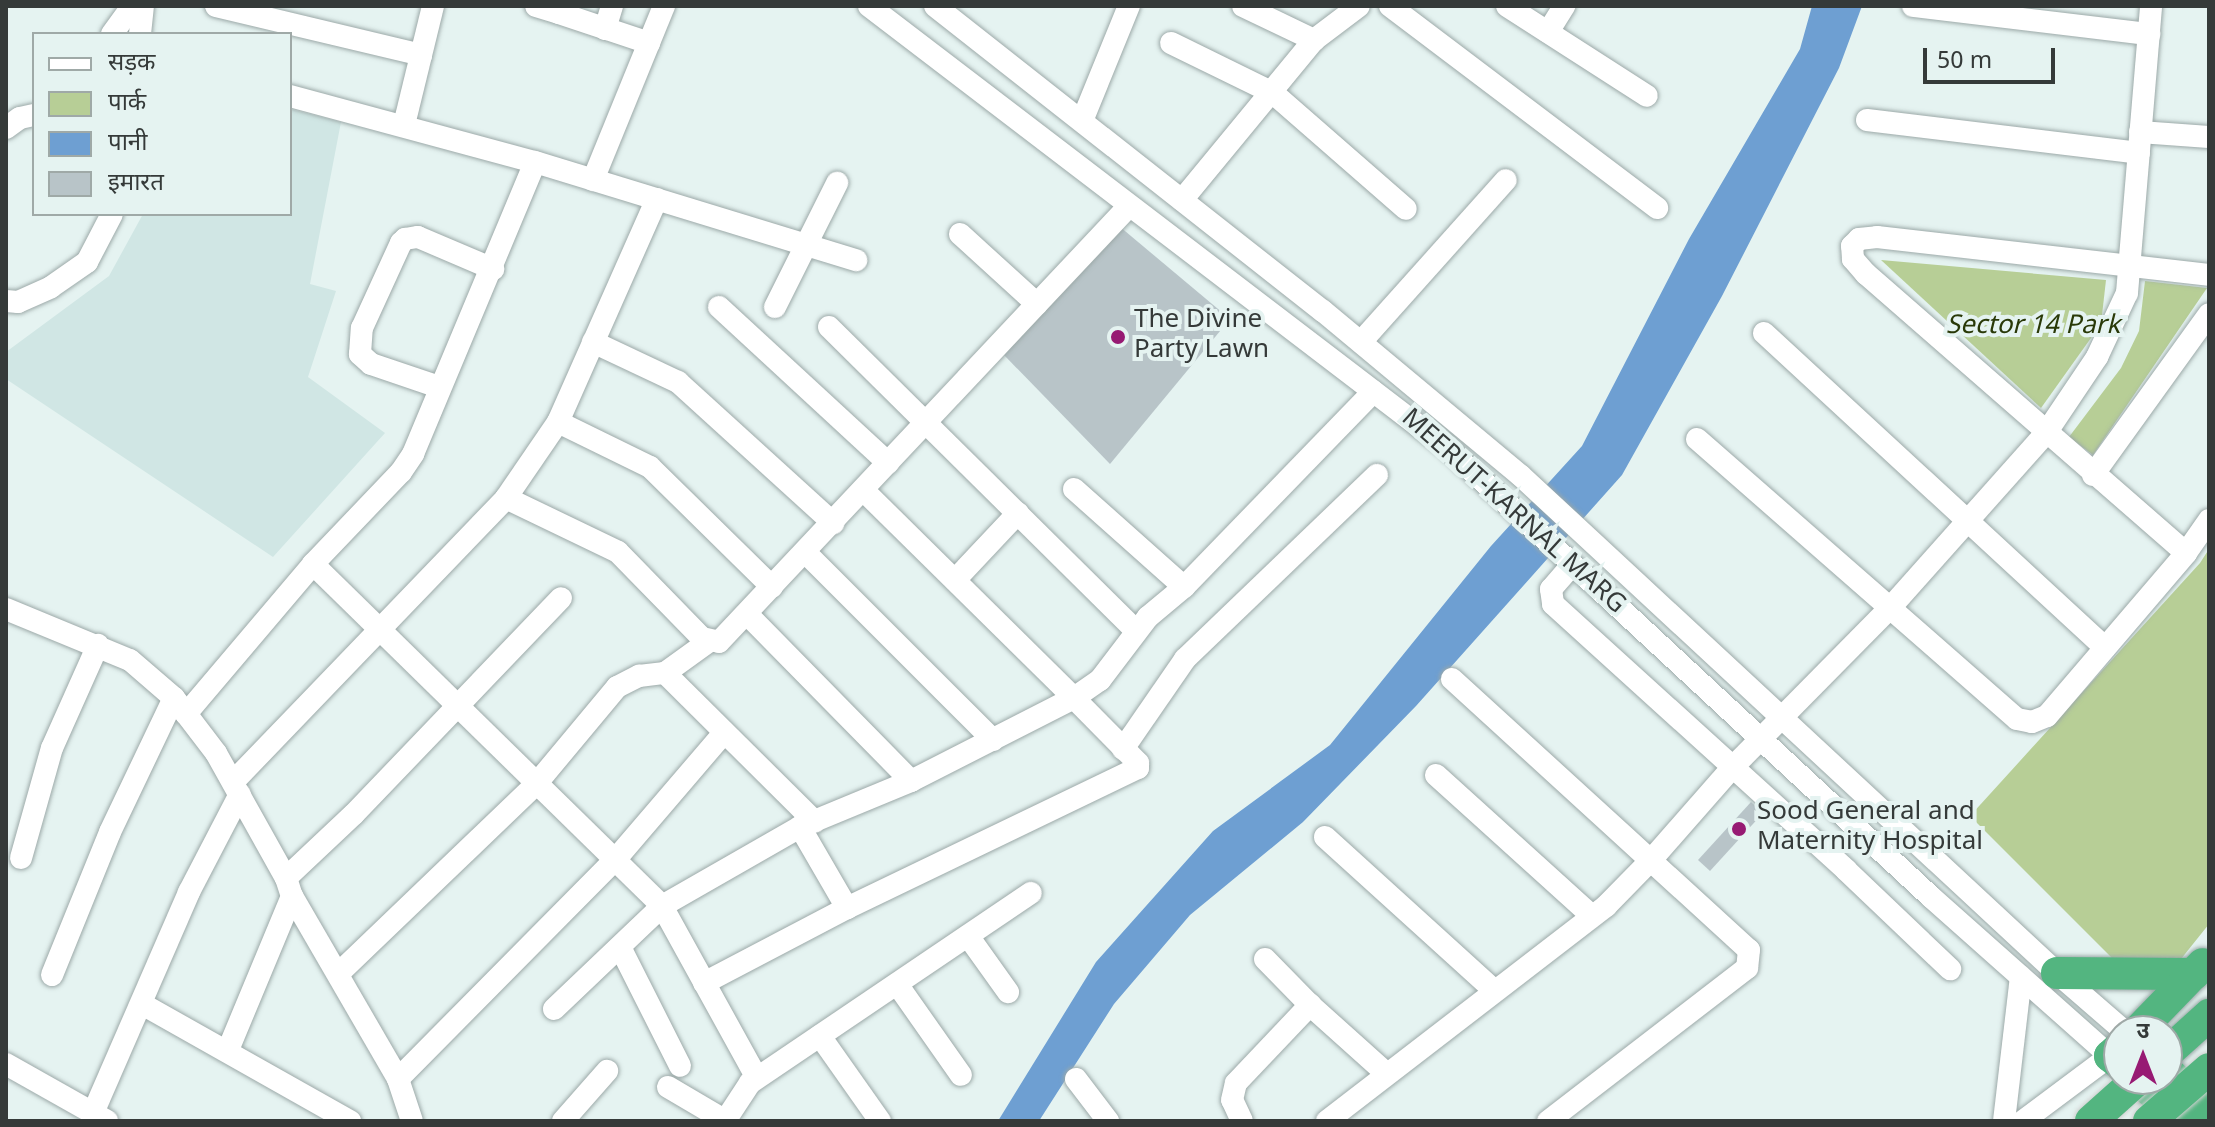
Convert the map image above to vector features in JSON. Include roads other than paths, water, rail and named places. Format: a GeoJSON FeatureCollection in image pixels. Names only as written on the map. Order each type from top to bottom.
{"type":"FeatureCollection","features":[{"type":"Feature","properties":{"kind":"highway"},"geometry":{"type":"LineString","coordinates":[[2057,973],[2201,966]]}},
{"type":"Feature","properties":{"kind":"highway"},"geometry":{"type":"LineString","coordinates":[[2154,1015],[2201,966]]}},
{"type":"Feature","properties":{"kind":"highway"},"geometry":{"type":"LineString","coordinates":[[2183,1039],[2209,1015]]}},
{"type":"Feature","properties":{"kind":"highway"},"geometry":{"type":"LineString","coordinates":[[2149,1121],[2209,1069]]}},
{"type":"Feature","properties":{"kind":"highway"},"geometry":{"type":"LineString","coordinates":[[2183,1086],[2209,1111]]}},
{"type":"Feature","properties":{"kind":"highway"},"geometry":{"type":"LineString","coordinates":[[2091,1121],[2119,1095]]}},
{"type":"Feature","properties":{"kind":"highway"},"geometry":{"type":"LineString","coordinates":[[2156,1095],[2186,1121]]}},
{"type":"Feature","properties":{"kind":"street"},"geometry":{"type":"LineString","coordinates":[[113,32],[132,6]]}},
{"type":"Feature","properties":{"kind":"street"},"geometry":{"type":"LineString","coordinates":[[140,32],[143,6]]}},
{"type":"Feature","properties":{"kind":"street"},"geometry":{"type":"LineString","coordinates":[[216,6],[421,55]]}},
{"type":"Feature","properties":{"kind":"street"},"geometry":{"type":"LineString","coordinates":[[404,125],[433,6]]}},
{"type":"Feature","properties":{"kind":"street"},"geometry":{"type":"LineString","coordinates":[[536,6],[560,10],[649,43]]}},
{"type":"Feature","properties":{"kind":"street"},"geometry":{"type":"LineString","coordinates":[[605,29],[612,6]]}},
{"type":"Feature","properties":{"kind":"street"},"geometry":{"type":"LineString","coordinates":[[593,180],[664,6]]}},
{"type":"Feature","properties":{"kind":"street","name":"MEERUT-KARNAL MARG"},"geometry":{"type":"LineString","coordinates":[[869,6],[1445,446],[1974,935],[2021,977],[2103,1039]]}},
{"type":"Feature","properties":{"kind":"street"},"geometry":{"type":"LineString","coordinates":[[1082,121],[1129,6]]}},
{"type":"Feature","properties":{"kind":"street"},"geometry":{"type":"LineString","coordinates":[[1243,6],[1314,40]]}},
{"type":"Feature","properties":{"kind":"street"},"geometry":{"type":"LineString","coordinates":[[1182,200],[1314,40],[1359,6]]}},
{"type":"Feature","properties":{"kind":"street"},"geometry":{"type":"LineString","coordinates":[[1390,6],[1657,208]]}},
{"type":"Feature","properties":{"kind":"street"},"geometry":{"type":"LineString","coordinates":[[1507,6],[1647,96]]}},
{"type":"Feature","properties":{"kind":"street"},"geometry":{"type":"LineString","coordinates":[[1548,32],[1564,6]]}},
{"type":"Feature","properties":{"kind":"street"},"geometry":{"type":"LineString","coordinates":[[1913,6],[2016,12],[2149,34]]}},
{"type":"Feature","properties":{"kind":"street"},"geometry":{"type":"LineString","coordinates":[[1327,1121],[1592,916],[1652,859],[1732,768],[1890,608],[2046,433],[2097,357],[2127,293],[2151,6]]}},
{"type":"Feature","properties":{"kind":"street","name":"MEERUT-KARNAL MARG"},"geometry":{"type":"LineString","coordinates":[[946,9],[1361,342],[1520,475],[2057,973],[2103,1031]]}},
{"type":"Feature","properties":{"kind":"street"},"geometry":{"type":"LineString","coordinates":[[1171,43],[1273,93],[1406,209]]}},
{"type":"Feature","properties":{"kind":"street"},"geometry":{"type":"LineString","coordinates":[[292,97],[535,162],[856,260]]}},
{"type":"Feature","properties":{"kind":"street"},"geometry":{"type":"LineString","coordinates":[[1867,120],[2140,143],[2209,137]]}},
{"type":"Feature","properties":{"kind":"street"},"geometry":{"type":"LineString","coordinates":[[52,975],[110,832],[180,706],[401,472],[420,443],[439,387],[493,269],[535,162]]}},
{"type":"Feature","properties":{"kind":"street"},"geometry":{"type":"LineString","coordinates":[[1361,342],[1506,180]]}},
{"type":"Feature","properties":{"kind":"street"},"geometry":{"type":"LineString","coordinates":[[775,307],[837,183]]}},
{"type":"Feature","properties":{"kind":"street"},"geometry":{"type":"LineString","coordinates":[[6,1064],[100,1117],[142,1004],[236,788],[506,498],[558,422],[657,199]]}},
{"type":"Feature","properties":{"kind":"street"},"geometry":{"type":"LineString","coordinates":[[339,973],[537,783],[617,687],[639,676],[665,673],[708,642],[722,640],[1129,206]]}},
{"type":"Feature","properties":{"kind":"street"},"geometry":{"type":"LineString","coordinates":[[10,305],[51,287],[87,262],[111,216]]}},
{"type":"Feature","properties":{"kind":"street"},"geometry":{"type":"LineString","coordinates":[[1178,244],[1204,218]]}},
{"type":"Feature","properties":{"kind":"street"},"geometry":{"type":"LineString","coordinates":[[960,234],[1037,304]]}},
{"type":"Feature","properties":{"kind":"street"},"geometry":{"type":"LineString","coordinates":[[2186,553],[1866,274],[1853,259],[1852,246],[1859,239],[1877,237],[2209,275]]}},
{"type":"Feature","properties":{"kind":"street"},"geometry":{"type":"LineString","coordinates":[[439,387],[371,364],[360,354],[362,328],[405,239],[427,239],[493,269]]}},
{"type":"Feature","properties":{"kind":"street"},"geometry":{"type":"LineString","coordinates":[[719,307],[888,463]]}},
{"type":"Feature","properties":{"kind":"street"},"geometry":{"type":"LineString","coordinates":[[2093,475],[2209,314]]}},
{"type":"Feature","properties":{"kind":"street"},"geometry":{"type":"LineString","coordinates":[[829,327],[1136,631]]}},
{"type":"Feature","properties":{"kind":"street"},"geometry":{"type":"LineString","coordinates":[[1764,333],[2105,648]]}},
{"type":"Feature","properties":{"kind":"street"},"geometry":{"type":"LineString","coordinates":[[593,342],[678,382],[833,523]]}},
{"type":"Feature","properties":{"kind":"street"},"geometry":{"type":"LineString","coordinates":[[554,1009],[662,906],[808,824],[911,781],[1074,698],[1116,664],[1136,631],[1184,587],[1373,392]]}},
{"type":"Feature","properties":{"kind":"street"},"geometry":{"type":"LineString","coordinates":[[558,422],[650,467],[772,587]]}},
{"type":"Feature","properties":{"kind":"street"},"geometry":{"type":"LineString","coordinates":[[1697,439],[2017,719],[2032,722],[2047,716],[2186,553],[2209,520]]}},
{"type":"Feature","properties":{"kind":"street"},"geometry":{"type":"LineString","coordinates":[[1123,749],[1185,659],[1377,475]]}},
{"type":"Feature","properties":{"kind":"street"},"geometry":{"type":"LineString","coordinates":[[1074,489],[1184,587]]}},
{"type":"Feature","properties":{"kind":"street"},"geometry":{"type":"LineString","coordinates":[[704,983],[847,908],[1136,772],[1138,763],[863,490]]}},
{"type":"Feature","properties":{"kind":"street"},"geometry":{"type":"LineString","coordinates":[[506,498],[618,552],[708,642]]}},
{"type":"Feature","properties":{"kind":"street"},"geometry":{"type":"LineString","coordinates":[[955,580],[1018,513]]}},
{"type":"Feature","properties":{"kind":"street"},"geometry":{"type":"LineString","coordinates":[[805,552],[993,740]]}},
{"type":"Feature","properties":{"kind":"street"},"geometry":{"type":"LineString","coordinates":[[1569,562],[1551,589],[1553,604],[1950,969]]}},
{"type":"Feature","properties":{"kind":"street"},"geometry":{"type":"LineString","coordinates":[[313,564],[662,906],[757,1078]]}},
{"type":"Feature","properties":{"kind":"street"},"geometry":{"type":"LineString","coordinates":[[228,1050],[289,887],[354,814],[561,598]]}},
{"type":"Feature","properties":{"kind":"street"},"geometry":{"type":"LineString","coordinates":[[6,609],[130,660],[180,706],[216,753],[236,788],[398,1079],[412,1121]]}},
{"type":"Feature","properties":{"kind":"street"},"geometry":{"type":"LineString","coordinates":[[747,614],[911,781]]}},
{"type":"Feature","properties":{"kind":"street"},"geometry":{"type":"LineString","coordinates":[[21,858],[56,739],[98,645]]}},
{"type":"Feature","properties":{"kind":"street"},"geometry":{"type":"LineString","coordinates":[[665,673],[808,824],[847,908]]}},
{"type":"Feature","properties":{"kind":"street"},"geometry":{"type":"LineString","coordinates":[[1452,679],[1747,945],[1747,968],[1548,1121]]}},
{"type":"Feature","properties":{"kind":"street"},"geometry":{"type":"LineString","coordinates":[[398,1079],[615,860],[723,734]]}},
{"type":"Feature","properties":{"kind":"street"},"geometry":{"type":"LineString","coordinates":[[1436,775],[1592,916]]}},
{"type":"Feature","properties":{"kind":"street"},"geometry":{"type":"LineString","coordinates":[[1325,837],[1495,991]]}},
{"type":"Feature","properties":{"kind":"street"},"geometry":{"type":"LineString","coordinates":[[668,1087],[725,1121],[757,1078],[1031,893]]}},
{"type":"Feature","properties":{"kind":"street"},"geometry":{"type":"LineString","coordinates":[[1974,935],[1994,915]]}},
{"type":"Feature","properties":{"kind":"street"},"geometry":{"type":"LineString","coordinates":[[968,936],[1008,992]]}},
{"type":"Feature","properties":{"kind":"street"},"geometry":{"type":"LineString","coordinates":[[620,947],[680,1066]]}},
{"type":"Feature","properties":{"kind":"street"},"geometry":{"type":"LineString","coordinates":[[1265,959],[1310,1005],[1387,1074]]}},
{"type":"Feature","properties":{"kind":"street"},"geometry":{"type":"LineString","coordinates":[[2004,1121],[2021,977]]}},
{"type":"Feature","properties":{"kind":"street"},"geometry":{"type":"LineString","coordinates":[[897,984],[961,1075]]}},
{"type":"Feature","properties":{"kind":"street"},"geometry":{"type":"LineString","coordinates":[[142,1004],[350,1121]]}},
{"type":"Feature","properties":{"kind":"street"},"geometry":{"type":"LineString","coordinates":[[1242,1121],[1232,1100],[1236,1083],[1310,1005]]}},
{"type":"Feature","properties":{"kind":"street"},"geometry":{"type":"LineString","coordinates":[[820,1036],[880,1121]]}},
{"type":"Feature","properties":{"kind":"street"},"geometry":{"type":"LineString","coordinates":[[2023,1121],[2103,1061]]}},
{"type":"Feature","properties":{"kind":"street"},"geometry":{"type":"LineString","coordinates":[[563,1121],[607,1071]]}},
{"type":"Feature","properties":{"kind":"street"},"geometry":{"type":"LineString","coordinates":[[1076,1079],[1108,1121]]}},
{"type":"Feature","properties":{"kind":"water"},"geometry":{"type":"Polygon","coordinates":[[[1812,6],[1862,6],[1839,68],[1722,296],[1622,475],[1416,706],[1303,822],[1190,915],[1114,1004],[1039,1121],[998,1121],[1096,962],[1213,831],[1330,745],[1491,546],[1582,446],[1689,239],[1800,49],[1812,6]]]}},
{"type":"Feature","properties":{"kind":"place","name":"The Divine Party Lawn"},"geometry":{"type":"Point","coordinates":[1118,337]}},
{"type":"Feature","properties":{"kind":"place","name":"Sood General and Maternity Hospital"},"geometry":{"type":"Point","coordinates":[1739,829]}},
{"type":"Feature","properties":{"kind":"park label","name":"Sector 14 Park"},"geometry":{"type":"Point","coordinates":[2033,328]}}]}
